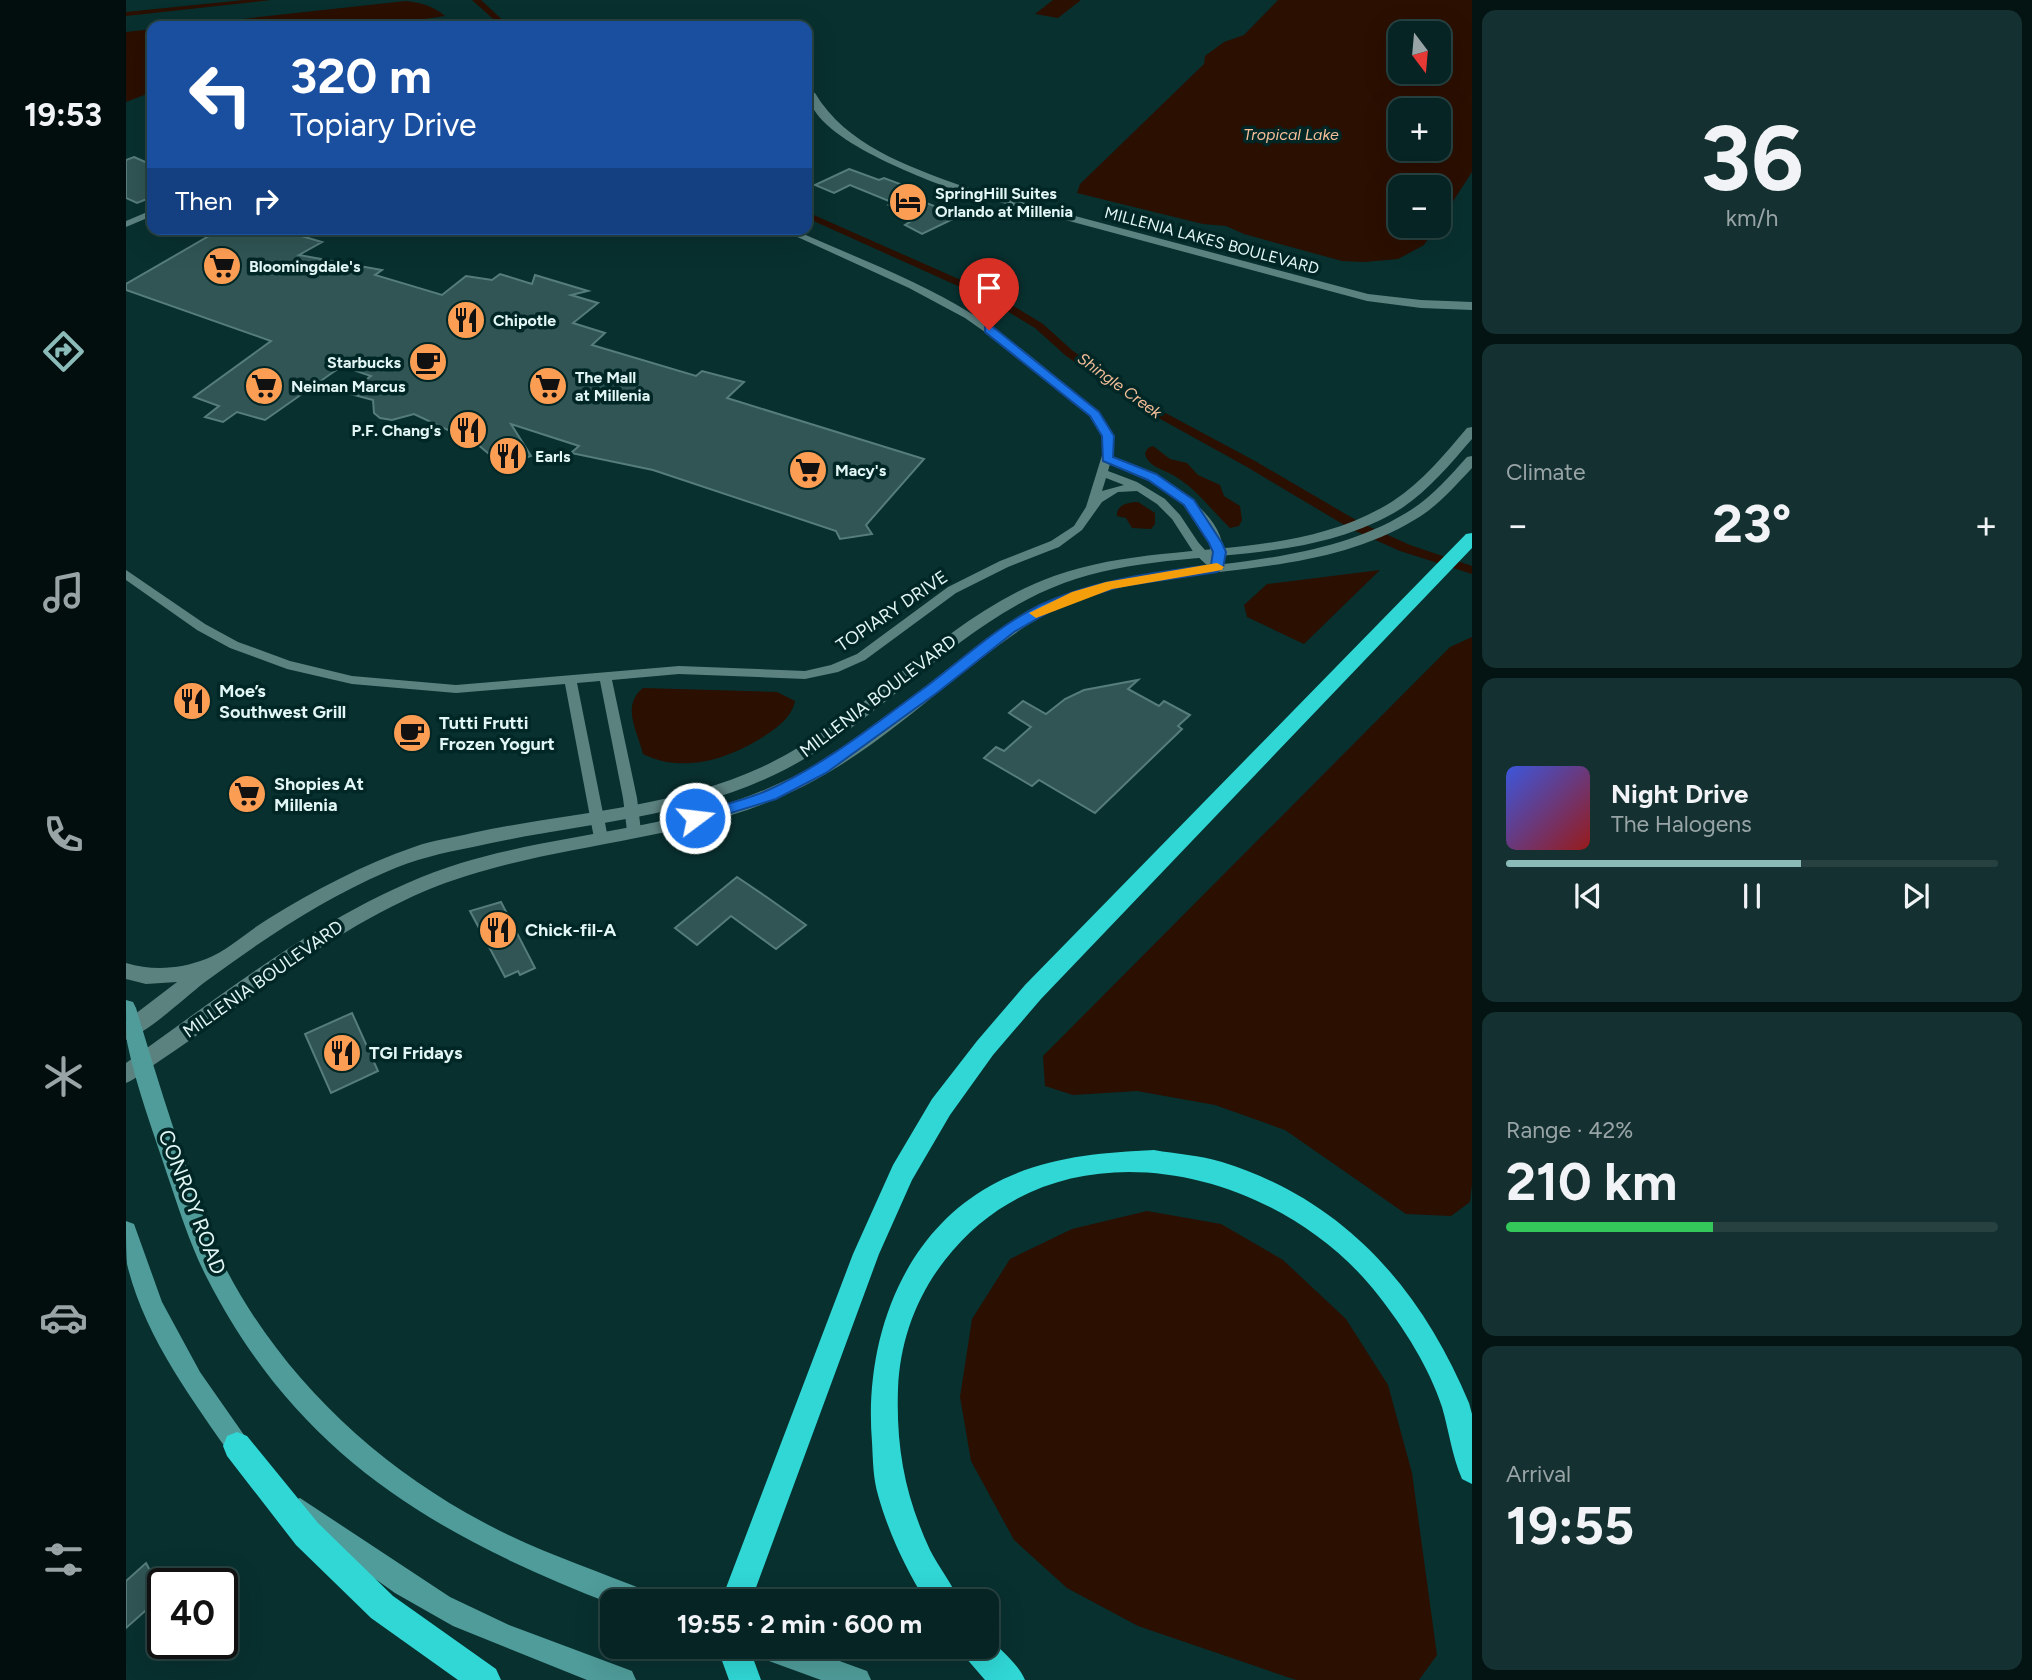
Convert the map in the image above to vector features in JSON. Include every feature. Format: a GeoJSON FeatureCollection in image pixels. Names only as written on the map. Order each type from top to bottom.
{"type":"FeatureCollection","features":[{"type":"Feature","properties":{"kind":"highway"},"geometry":{"type":"LineString","coordinates":[[740,1589],[866,1254],[902,1173],[941,1107],[985,1048],[1033,992],[1470,540]]}},
{"type":"Feature","properties":{"kind":"highway"},"geometry":{"type":"LineString","coordinates":[[935,1589],[925,1575],[891,1489],[881,1396],[893,1331],[912,1284],[946,1236],[983,1202],[1044,1172],[1114,1160],[1173,1163],[1224,1174],[1284,1199],[1313,1217],[1369,1264],[1417,1323],[1454,1398],[1467,1440],[1472,1469]]}},
{"type":"Feature","properties":{"kind":"highway"},"geometry":{"type":"LineString","coordinates":[[237,1446],[307,1534],[382,1608],[485,1680]]}},
{"type":"Feature","properties":{"kind":"highway"},"geometry":{"type":"LineString","coordinates":[[737,1659],[745,1680]]}},
{"type":"Feature","properties":{"kind":"highway"},"geometry":{"type":"LineString","coordinates":[[986,1659],[1009,1680]]}},
{"type":"Feature","properties":{"kind":"main road","name":"CONROY ROAD"},"geometry":{"type":"LineString","coordinates":[[126,1009],[134,1068],[214,1268],[254,1336],[297,1394],[355,1450],[425,1502],[507,1548],[610,1589]]}},
{"type":"Feature","properties":{"kind":"main road"},"geometry":{"type":"LineString","coordinates":[[126,1231],[153,1307],[192,1380],[237,1446],[298,1508],[370,1562],[442,1607],[527,1644],[623,1680]]}},
{"type":"Feature","properties":{"kind":"main road"},"geometry":{"type":"LineString","coordinates":[[798,1659],[858,1680]]}},
{"type":"Feature","properties":{"kind":"street","name":"MILLENIA LAKES BOULEVARD"},"geometry":{"type":"LineString","coordinates":[[812,94],[846,122],[881,145],[934,171],[980,186],[1368,289],[1415,296],[1472,298]]}},
{"type":"Feature","properties":{"kind":"street","name":"MILLENIA LAKES BOULEVARD"},"geometry":{"type":"LineString","coordinates":[[812,97],[823,116],[865,147],[904,167],[958,188],[1367,297],[1422,304],[1472,306]]}},
{"type":"Feature","properties":{"kind":"street"},"geometry":{"type":"LineString","coordinates":[[126,214],[147,205]]}},
{"type":"Feature","properties":{"kind":"street"},"geometry":{"type":"LineString","coordinates":[[126,224],[147,215]]}},
{"type":"Feature","properties":{"kind":"street","name":"TOPIARY DRIVE"},"geometry":{"type":"LineString","coordinates":[[126,574],[201,627],[234,645],[313,672],[375,683],[452,688],[685,670],[788,675],[834,669],[872,650],[952,590],[1068,536],[1086,519],[1107,459],[1108,436],[1095,414],[1000,337],[934,297],[797,235]]}},
{"type":"Feature","properties":{"kind":"street","name":"MILLENIA BOULEVARD"},"geometry":{"type":"LineString","coordinates":[[134,1068],[313,941],[380,902],[437,878],[506,857],[725,811],[770,795],[820,769],[933,688],[1009,629],[1054,604],[1132,580],[1338,532],[1375,516],[1414,491],[1472,431]]}},
{"type":"Feature","properties":{"kind":"street"},"geometry":{"type":"LineString","coordinates":[[1107,459],[1152,477],[1180,495],[1198,513],[1218,560]]}},
{"type":"Feature","properties":{"kind":"street","name":"MILLENIA BOULEVARD"},"geometry":{"type":"LineString","coordinates":[[129,1030],[275,924],[345,883],[424,850],[688,799],[732,786],[772,769],[814,747],[979,620],[1031,591],[1070,576],[1112,565],[1198,554],[1218,560],[1295,558],[1357,542],[1394,526],[1426,506],[1472,460]]}},
{"type":"Feature","properties":{"kind":"street"},"geometry":{"type":"LineString","coordinates":[[1102,473],[1140,488],[1168,508],[1198,554]]}},
{"type":"Feature","properties":{"kind":"street","name":"TOPIARY DRIVE"},"geometry":{"type":"LineString","coordinates":[[1092,507],[1106,493],[1116,489],[1140,488]]}},
{"type":"Feature","properties":{"kind":"street"},"geometry":{"type":"LineString","coordinates":[[605,676],[630,798],[634,831]]}},
{"type":"Feature","properties":{"kind":"street"},"geometry":{"type":"LineString","coordinates":[[570,679],[601,838]]}},
{"type":"Feature","properties":{"kind":"street"},"geometry":{"type":"LineString","coordinates":[[126,971],[155,977],[183,974],[222,962]]}},
{"type":"Feature","properties":{"kind":"water"},"geometry":{"type":"Polygon","coordinates":[[[1053,0],[1081,0],[1058,18],[1035,14],[1053,0]]]}},
{"type":"Feature","properties":{"kind":"water","name":"Tropical Lake"},"geometry":{"type":"Polygon","coordinates":[[[1278,0],[1472,0],[1472,172],[1451,204],[1451,175],[1388,175],[1388,238],[1429,238],[1424,245],[1398,259],[1342,261],[1244,234],[1226,226],[1203,224],[1077,193],[1080,184],[1204,64],[1205,56],[1224,42],[1244,35],[1278,0]]]}},
{"type":"Feature","properties":{"kind":"water"},"geometry":{"type":"Polygon","coordinates":[[[406,1],[427,5],[445,16],[412,21],[223,21],[406,1]]]}},
{"type":"Feature","properties":{"kind":"water"},"geometry":{"type":"Polygon","coordinates":[[[147,30],[147,94],[126,102],[126,32],[147,30]]]}},
{"type":"Feature","properties":{"kind":"water"},"geometry":{"type":"Polygon","coordinates":[[[1153,446],[1170,459],[1187,463],[1198,475],[1220,485],[1224,496],[1240,506],[1242,520],[1239,526],[1230,528],[1189,487],[1152,464],[1145,453],[1153,446]]]}},
{"type":"Feature","properties":{"kind":"water"},"geometry":{"type":"Polygon","coordinates":[[[1138,502],[1155,513],[1155,524],[1151,529],[1132,528],[1126,518],[1117,516],[1121,507],[1138,502]]]}},
{"type":"Feature","properties":{"kind":"water"},"geometry":{"type":"Polygon","coordinates":[[[1380,570],[1304,644],[1247,617],[1244,605],[1267,584],[1380,570]]]}},
{"type":"Feature","properties":{"kind":"water"},"geometry":{"type":"Polygon","coordinates":[[[1472,637],[1470,1202],[1451,1216],[1406,1214],[1285,1130],[1215,1105],[1137,1091],[1073,1095],[1045,1086],[1043,1056],[1450,647],[1472,637]]]}},
{"type":"Feature","properties":{"kind":"water"},"geometry":{"type":"Polygon","coordinates":[[[643,688],[777,692],[795,701],[783,722],[749,745],[705,761],[674,763],[643,754],[632,719],[632,710],[636,695],[643,688]]]}},
{"type":"Feature","properties":{"kind":"water"},"geometry":{"type":"Polygon","coordinates":[[[1147,1211],[1221,1224],[1283,1260],[1346,1319],[1388,1385],[1412,1473],[1437,1655],[1419,1680],[1297,1680],[1138,1626],[1067,1588],[1014,1540],[971,1461],[960,1397],[972,1319],[1010,1259],[1072,1229],[1147,1211]]]}},
{"type":"Feature","properties":{"kind":"building"},"geometry":{"type":"Polygon","coordinates":[[[134,157],[147,163],[147,199],[137,203],[126,198],[126,160],[134,157]]]}},
{"type":"Feature","properties":{"kind":"building","name":"SpringHill Suites Orlando at Millenia"},"geometry":{"type":"Polygon","coordinates":[[[849,169],[908,187],[904,190],[912,194],[909,196],[959,216],[922,234],[905,225],[918,217],[889,205],[894,203],[850,185],[834,193],[815,185],[849,169]]]}},
{"type":"Feature","properties":{"kind":"building","name":"The Mall at Millenia"},"geometry":{"type":"Polygon","coordinates":[[[211,235],[298,235],[322,242],[299,255],[382,270],[375,275],[442,295],[466,276],[492,280],[500,274],[532,284],[535,275],[588,291],[571,295],[598,303],[573,323],[605,333],[592,345],[696,376],[702,371],[744,382],[727,398],[924,459],[866,525],[872,534],[840,539],[836,531],[653,470],[571,453],[579,446],[511,424],[531,456],[502,465],[476,443],[414,414],[392,420],[380,418],[374,413],[373,400],[347,393],[371,376],[342,366],[265,420],[237,412],[223,422],[205,417],[219,406],[194,397],[271,341],[126,290],[126,284],[211,235]]]}},
{"type":"Feature","properties":{"kind":"building"},"geometry":{"type":"Polygon","coordinates":[[[1138,680],[1128,689],[1159,706],[1164,701],[1190,715],[1178,726],[1182,729],[1095,813],[1039,780],[1032,786],[984,758],[996,747],[1004,751],[1031,727],[1009,713],[1023,701],[1046,714],[1065,699],[1084,690],[1138,680]]]}},
{"type":"Feature","properties":{"kind":"building"},"geometry":{"type":"Polygon","coordinates":[[[737,877],[806,925],[776,949],[731,916],[697,945],[675,928],[737,877]]]}},
{"type":"Feature","properties":{"kind":"building","name":"Chick-fil-A"},"geometry":{"type":"Polygon","coordinates":[[[501,902],[535,968],[520,975],[518,971],[505,977],[470,911],[501,902]]]}},
{"type":"Feature","properties":{"kind":"building","name":"TGI Fridays"},"geometry":{"type":"Polygon","coordinates":[[[352,1013],[378,1071],[331,1093],[305,1034],[352,1013]]]}},
{"type":"Feature","properties":{"kind":"building"},"geometry":{"type":"Polygon","coordinates":[[[146,1563],[149,1568],[147,1609],[126,1628],[126,1581],[146,1563]]]}},
{"type":"Feature","properties":{"kind":"waterway"},"geometry":{"type":"LineString","coordinates":[[126,14],[267,0]]}},
{"type":"Feature","properties":{"kind":"waterway","name":"Shingle Creek"},"geometry":{"type":"LineString","coordinates":[[476,0],[499,21]]}},
{"type":"Feature","properties":{"kind":"waterway","name":"Shingle Creek"},"geometry":{"type":"LineString","coordinates":[[812,217],[993,298],[1039,326],[1069,353],[1141,404],[1251,464],[1356,526],[1405,548],[1472,570]]}},
{"type":"Feature","properties":{"kind":"slow traffic"},"geometry":{"type":"LineString","coordinates":[[1036,613],[1077,595],[1111,585],[1217,567]]}},
{"type":"Feature","properties":{"kind":"place","name":"SpringHill Suites Orlando at Millenia"},"geometry":{"type":"Point","coordinates":[908,202]}},
{"type":"Feature","properties":{"kind":"place","name":"Bloomingdale's"},"geometry":{"type":"Point","coordinates":[222,266]}},
{"type":"Feature","properties":{"kind":"place","name":"Chipotle"},"geometry":{"type":"Point","coordinates":[466,320]}},
{"type":"Feature","properties":{"kind":"place","name":"Starbucks"},"geometry":{"type":"Point","coordinates":[428,362]}},
{"type":"Feature","properties":{"kind":"place","name":"Neiman Marcus"},"geometry":{"type":"Point","coordinates":[264,386]}},
{"type":"Feature","properties":{"kind":"place","name":"The Mall at Millenia"},"geometry":{"type":"Point","coordinates":[548,386]}},
{"type":"Feature","properties":{"kind":"place","name":"P.F. Chang's"},"geometry":{"type":"Point","coordinates":[468,430]}},
{"type":"Feature","properties":{"kind":"place","name":"Earls"},"geometry":{"type":"Point","coordinates":[508,456]}},
{"type":"Feature","properties":{"kind":"place","name":"Macy's"},"geometry":{"type":"Point","coordinates":[808,470]}},
{"type":"Feature","properties":{"kind":"place","name":"Moe’s Southwest Grill"},"geometry":{"type":"Point","coordinates":[192,701]}},
{"type":"Feature","properties":{"kind":"place","name":"Tutti Frutti Frozen Yogurt"},"geometry":{"type":"Point","coordinates":[412,733]}},
{"type":"Feature","properties":{"kind":"place","name":"Shopies At Millenia"},"geometry":{"type":"Point","coordinates":[247,794]}},
{"type":"Feature","properties":{"kind":"place","name":"Chick-fil-A"},"geometry":{"type":"Point","coordinates":[498,930]}},
{"type":"Feature","properties":{"kind":"place","name":"TGI Fridays"},"geometry":{"type":"Point","coordinates":[342,1053]}},
{"type":"Feature","properties":{"kind":"route"},"geometry":{"type":"LineString","coordinates":[[695,818],[770,795],[820,769],[870,735],[993,640],[1044,609],[1077,595],[1122,582],[1217,568],[1219,552],[1216,543],[1189,502],[1152,477],[1107,459],[1108,436],[1095,414],[989,330]]}}]}
